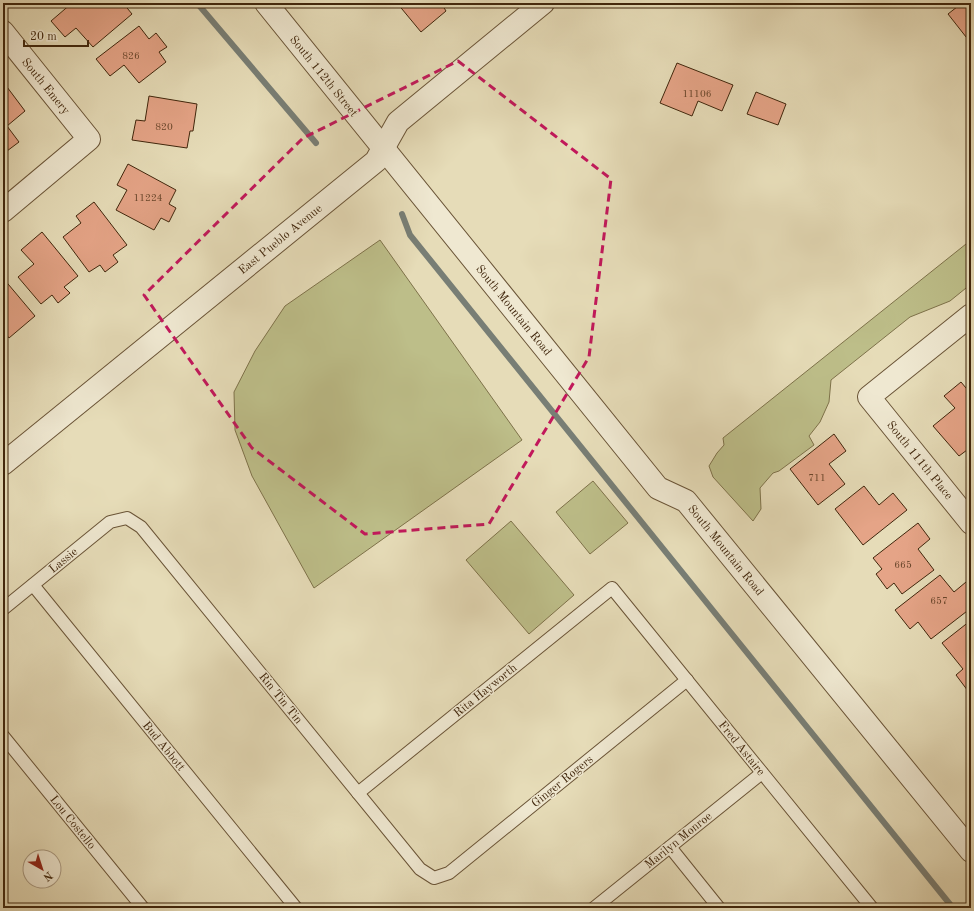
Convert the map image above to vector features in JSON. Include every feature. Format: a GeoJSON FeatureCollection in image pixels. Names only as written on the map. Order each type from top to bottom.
{"type":"FeatureCollection","features":[{"type":"Feature","properties":{"kind":"street","name":"South 112th Street"},"geometry":{"type":"LineString","coordinates":[[266,3],[383,148]]}},
{"type":"Feature","properties":{"kind":"street","name":"East Pueblo Avenue"},"geometry":{"type":"LineString","coordinates":[[3,464],[376,161],[398,122],[543,3]]}},
{"type":"Feature","properties":{"kind":"street","name":"South Emery"},"geometry":{"type":"LineString","coordinates":[[3,32],[89,140],[3,211]]}},
{"type":"Feature","properties":{"kind":"street","name":"South Mountain Road"},"geometry":{"type":"LineString","coordinates":[[383,148],[658,488],[686,501],[971,851]]}},
{"type":"Feature","properties":{"kind":"street","name":"South 111th Place"},"geometry":{"type":"LineString","coordinates":[[971,315],[869,397],[971,523]]}},
{"type":"Feature","properties":{"kind":"lane","name":"Lassie"},"geometry":{"type":"LineString","coordinates":[[3,609],[110,522],[127,518]]}},
{"type":"Feature","properties":{"kind":"lane","name":"Rin Tin Tin"},"geometry":{"type":"LineString","coordinates":[[127,518],[141,527],[420,869],[434,878]]}},
{"type":"Feature","properties":{"kind":"lane","name":"Bud Abbott"},"geometry":{"type":"LineString","coordinates":[[33,585],[296,908]]}},
{"type":"Feature","properties":{"kind":"lane","name":"Rita Hayworth"},"geometry":{"type":"LineString","coordinates":[[358,793],[612,588]]}},
{"type":"Feature","properties":{"kind":"lane","name":"Fred Astaire"},"geometry":{"type":"LineString","coordinates":[[612,588],[872,908]]}},
{"type":"Feature","properties":{"kind":"lane","name":"Ginger Rogers"},"geometry":{"type":"LineString","coordinates":[[434,878],[449,873],[687,680]]}},
{"type":"Feature","properties":{"kind":"lane","name":"Lou Costello"},"geometry":{"type":"LineString","coordinates":[[3,736],[143,908]]}},
{"type":"Feature","properties":{"kind":"lane","name":"Marilyn Monroe"},"geometry":{"type":"LineString","coordinates":[[594,908],[762,773]]}},
{"type":"Feature","properties":{"kind":"lane"},"geometry":{"type":"LineString","coordinates":[[670,847],[719,908]]}},
{"type":"Feature","properties":{"kind":"highlighted area"},"geometry":{"type":"Polygon","coordinates":[[[458,61],[611,179],[589,357],[489,524],[365,534],[252,448],[144,295],[303,138],[458,61]]]}},
{"type":"Feature","properties":{"kind":"green space"},"geometry":{"type":"Polygon","coordinates":[[[380,240],[522,440],[314,588],[252,476],[235,430],[234,392],[255,351],[285,306],[380,240]]]}},
{"type":"Feature","properties":{"kind":"green space"},"geometry":{"type":"Polygon","coordinates":[[[971,240],[971,284],[950,301],[910,317],[831,380],[829,402],[820,422],[809,436],[814,445],[779,471],[773,473],[760,488],[761,509],[753,521],[713,477],[709,466],[724,445],[723,438],[971,240]]]}},
{"type":"Feature","properties":{"kind":"green space"},"geometry":{"type":"Polygon","coordinates":[[[593,481],[628,523],[590,554],[556,512],[593,481]]]}},
{"type":"Feature","properties":{"kind":"green space"},"geometry":{"type":"Polygon","coordinates":[[[511,521],[574,595],[529,634],[466,560],[511,521]]]}},
{"type":"Feature","properties":{"kind":"building"},"geometry":{"type":"Polygon","coordinates":[[[72,3],[123,3],[132,14],[93,47],[76,28],[65,37],[51,21],[72,3]]]}},
{"type":"Feature","properties":{"kind":"building"},"geometry":{"type":"Polygon","coordinates":[[[397,3],[441,3],[446,11],[421,32],[397,3]]]}},
{"type":"Feature","properties":{"kind":"building"},"geometry":{"type":"Polygon","coordinates":[[[962,3],[971,3],[970,42],[948,14],[962,3]]]}},
{"type":"Feature","properties":{"kind":"building"},"geometry":{"type":"Polygon","coordinates":[[[139,26],[149,39],[156,33],[167,47],[159,52],[166,62],[139,83],[124,65],[110,76],[96,59],[139,26]]]}},
{"type":"Feature","properties":{"kind":"building"},"geometry":{"type":"Polygon","coordinates":[[[677,63],[733,85],[722,111],[698,101],[692,116],[660,103],[677,63]]]}},
{"type":"Feature","properties":{"kind":"building"},"geometry":{"type":"Polygon","coordinates":[[[4,83],[25,111],[7,126],[19,142],[3,154],[4,83]]]}},
{"type":"Feature","properties":{"kind":"building"},"geometry":{"type":"Polygon","coordinates":[[[756,92],[786,104],[778,125],[747,114],[756,92]]]}},
{"type":"Feature","properties":{"kind":"building"},"geometry":{"type":"Polygon","coordinates":[[[149,96],[197,104],[193,131],[190,131],[187,148],[132,140],[136,120],[145,121],[149,96]]]}},
{"type":"Feature","properties":{"kind":"building"},"geometry":{"type":"Polygon","coordinates":[[[128,164],[176,190],[169,204],[176,208],[169,222],[161,218],[154,230],[116,210],[127,190],[117,185],[128,164]]]}},
{"type":"Feature","properties":{"kind":"building"},"geometry":{"type":"Polygon","coordinates":[[[94,202],[127,245],[113,255],[118,262],[105,272],[100,265],[89,272],[63,237],[81,223],[76,216],[94,202]]]}},
{"type":"Feature","properties":{"kind":"building"},"geometry":{"type":"Polygon","coordinates":[[[42,232],[78,276],[64,287],[70,293],[58,303],[52,295],[41,304],[18,277],[34,264],[21,250],[42,232]]]}},
{"type":"Feature","properties":{"kind":"building"},"geometry":{"type":"Polygon","coordinates":[[[3,278],[35,316],[9,338],[6,334],[3,337],[3,278]]]}},
{"type":"Feature","properties":{"kind":"building"},"geometry":{"type":"Polygon","coordinates":[[[961,382],[971,394],[971,447],[959,456],[933,426],[955,408],[944,396],[961,382]]]}},
{"type":"Feature","properties":{"kind":"building"},"geometry":{"type":"Polygon","coordinates":[[[834,434],[846,451],[829,464],[845,484],[818,505],[790,469],[834,434]]]}},
{"type":"Feature","properties":{"kind":"building"},"geometry":{"type":"Polygon","coordinates":[[[864,486],[879,505],[893,493],[907,510],[863,545],[835,509],[864,486]]]}},
{"type":"Feature","properties":{"kind":"building"},"geometry":{"type":"Polygon","coordinates":[[[918,523],[930,539],[918,549],[934,570],[902,594],[894,583],[887,589],[876,574],[882,569],[873,558],[918,523]]]}},
{"type":"Feature","properties":{"kind":"building"},"geometry":{"type":"Polygon","coordinates":[[[940,575],[954,592],[966,582],[971,589],[971,608],[931,639],[918,622],[910,629],[895,610],[940,575]]]}},
{"type":"Feature","properties":{"kind":"building"},"geometry":{"type":"Polygon","coordinates":[[[970,621],[971,689],[968,691],[956,675],[963,669],[942,643],[970,621]]]}},
{"type":"Feature","properties":{"kind":"waterway"},"geometry":{"type":"LineString","coordinates":[[197,3],[316,143]]}},
{"type":"Feature","properties":{"kind":"waterway"},"geometry":{"type":"LineString","coordinates":[[402,214],[410,235],[953,908]]}}]}
